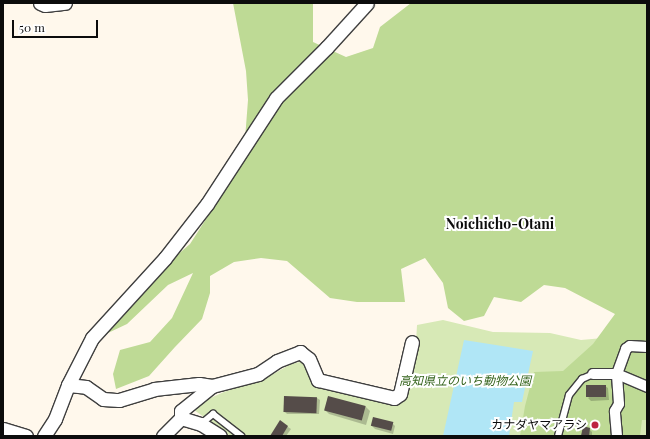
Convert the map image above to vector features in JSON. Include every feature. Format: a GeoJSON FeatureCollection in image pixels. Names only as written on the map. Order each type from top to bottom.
{"type":"FeatureCollection","features":[{"type":"Feature","properties":{"kind":"street"},"geometry":{"type":"LineString","coordinates":[[40,3],[45,5],[65,3]]}},
{"type":"Feature","properties":{"kind":"street"},"geometry":{"type":"LineString","coordinates":[[44,436],[60,410],[68,385],[92,338],[175,246],[207,204],[276,98],[327,47],[367,3]]}},
{"type":"Feature","properties":{"kind":"street"},"geometry":{"type":"LineString","coordinates":[[68,385],[86,387],[103,399],[109,401],[119,400],[154,389],[199,384],[212,386],[258,374],[278,361],[300,352],[309,359],[318,380],[394,398],[400,394],[412,342]]}},
{"type":"Feature","properties":{"kind":"street"},"geometry":{"type":"LineString","coordinates":[[617,436],[615,411],[619,404],[617,374],[626,349],[630,346],[647,347]]}},
{"type":"Feature","properties":{"kind":"street"},"geometry":{"type":"LineString","coordinates":[[593,374],[617,374],[647,387]]}},
{"type":"Feature","properties":{"kind":"street"},"geometry":{"type":"LineString","coordinates":[[163,436],[181,418],[181,411],[212,386]]}},
{"type":"Feature","properties":{"kind":"street"},"geometry":{"type":"LineString","coordinates":[[181,418],[201,424],[220,436]]}},
{"type":"Feature","properties":{"kind":"street"},"geometry":{"type":"LineString","coordinates":[[3,429],[10,429],[26,436]]}},
{"type":"Feature","properties":{"kind":"lane"},"geometry":{"type":"LineString","coordinates":[[558,436],[569,395],[582,379],[593,374]]}},
{"type":"Feature","properties":{"kind":"lane"},"geometry":{"type":"LineString","coordinates":[[201,424],[213,414],[241,436]]}},
{"type":"Feature","properties":{"kind":"green space"},"geometry":{"type":"Polygon","coordinates":[[[233,3],[313,3],[313,42],[346,57],[373,48],[380,27],[411,3],[647,3],[647,420],[642,420],[640,436],[520,436],[525,406],[534,372],[563,371],[593,344],[615,314],[565,288],[544,285],[521,302],[494,297],[484,316],[464,321],[448,308],[443,283],[425,258],[401,269],[405,302],[357,302],[330,298],[287,261],[261,258],[234,262],[210,276],[210,293],[202,319],[149,376],[116,389],[113,374],[120,350],[150,342],[172,318],[193,273],[168,285],[127,324],[91,341],[137,290],[190,244],[208,216],[245,139],[248,100],[246,71],[233,3]]]}},
{"type":"Feature","properties":{"kind":"green space","name":"高知県立のいち動物公園"},"geometry":{"type":"Polygon","coordinates":[[[647,307],[647,436],[230,436],[190,407],[224,392],[268,377],[291,364],[300,362],[308,365],[317,382],[400,403],[416,343],[417,325],[443,320],[493,332],[550,333],[581,340],[603,338],[647,307]]]}},
{"type":"Feature","properties":{"kind":"water"},"geometry":{"type":"Polygon","coordinates":[[[464,340],[533,351],[522,402],[514,402],[509,436],[443,436],[464,340]]]}},
{"type":"Feature","properties":{"kind":"building"},"geometry":{"type":"Polygon","coordinates":[[[586,385],[606,385],[606,397],[586,397],[586,385]]]}},
{"type":"Feature","properties":{"kind":"building"},"geometry":{"type":"Polygon","coordinates":[[[284,396],[317,397],[316,413],[283,412],[284,396]]]}},
{"type":"Feature","properties":{"kind":"building"},"geometry":{"type":"Polygon","coordinates":[[[328,396],[366,406],[362,421],[324,410],[328,396]]]}},
{"type":"Feature","properties":{"kind":"building"},"geometry":{"type":"Polygon","coordinates":[[[373,417],[393,422],[391,431],[371,426],[373,417]]]}},
{"type":"Feature","properties":{"kind":"building"},"geometry":{"type":"Polygon","coordinates":[[[280,420],[288,426],[282,436],[270,436],[280,420]]]}},
{"type":"Feature","properties":{"kind":"building"},"geometry":{"type":"Polygon","coordinates":[[[583,426],[590,428],[589,436],[581,436],[583,426]]]}},
{"type":"Feature","properties":{"kind":"place","name":"カナダヤマアラシ"},"geometry":{"type":"Point","coordinates":[595,425]}},
{"type":"Feature","properties":{"kind":"district","name":"Noichicho-Otani"},"geometry":{"type":"Point","coordinates":[500,224]}}]}
